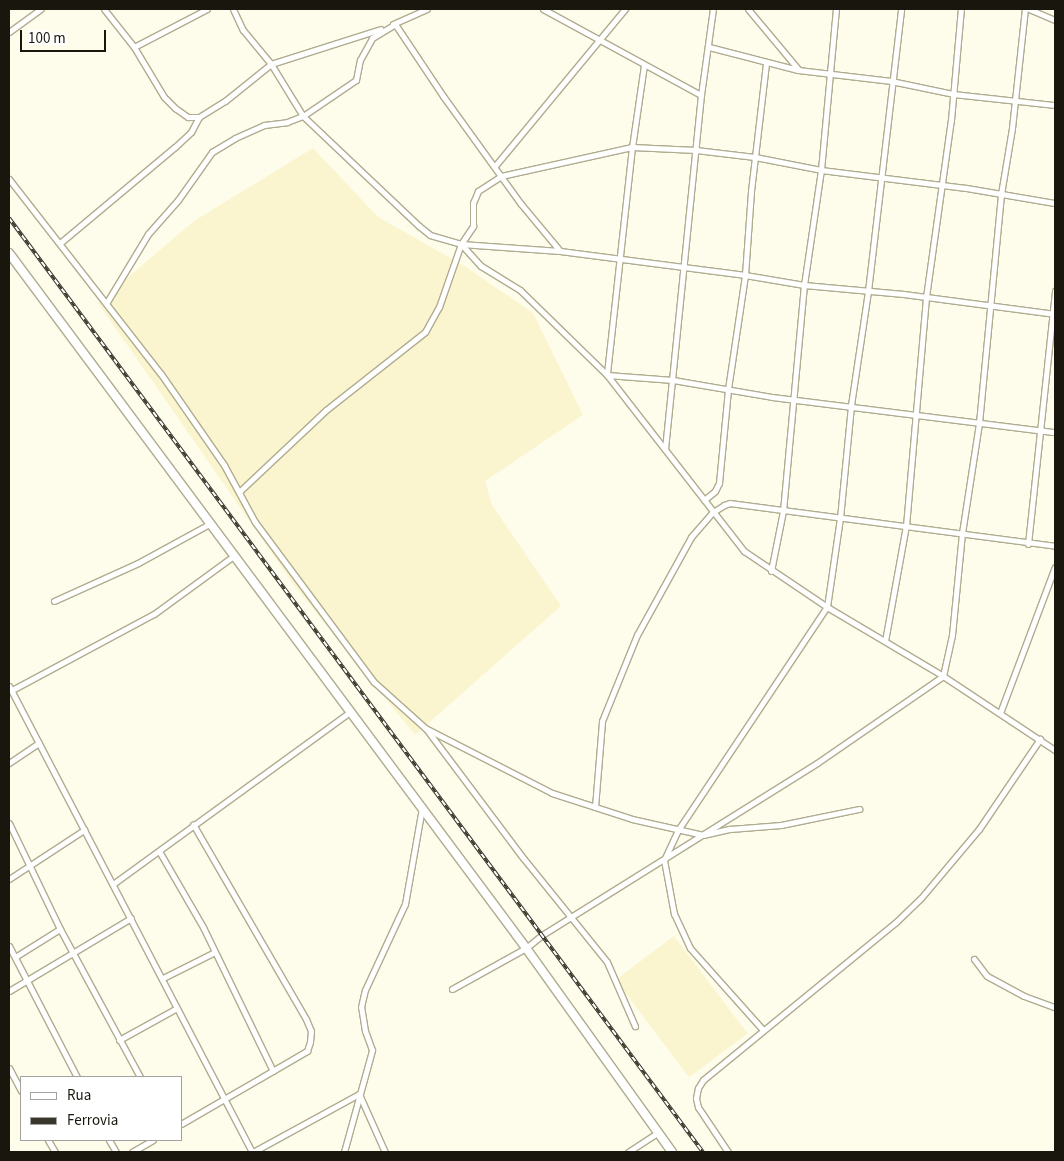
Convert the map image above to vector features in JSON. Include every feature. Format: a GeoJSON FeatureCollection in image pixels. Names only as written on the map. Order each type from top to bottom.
{"type":"FeatureCollection","features":[{"type":"Feature","properties":{"kind":"street"},"geometry":{"type":"LineString","coordinates":[[9,32],[42,9]]}},
{"type":"Feature","properties":{"kind":"street"},"geometry":{"type":"LineString","coordinates":[[104,9],[134,47],[164,97],[188,117],[199,117]]}},
{"type":"Feature","properties":{"kind":"street"},"geometry":{"type":"LineString","coordinates":[[134,47],[207,9]]}},
{"type":"Feature","properties":{"kind":"street"},"geometry":{"type":"LineString","coordinates":[[233,9],[243,30],[271,64],[303,116],[430,235],[461,244],[560,251],[621,258],[804,285],[926,297],[1053,314]]}},
{"type":"Feature","properties":{"kind":"street"},"geometry":{"type":"LineString","coordinates":[[107,302],[148,234],[178,200],[212,152],[235,138],[264,125],[287,122],[303,116],[356,80],[360,60],[372,38],[426,9]]}},
{"type":"Feature","properties":{"kind":"street"},"geometry":{"type":"LineString","coordinates":[[542,9],[644,66],[701,94]]}},
{"type":"Feature","properties":{"kind":"street"},"geometry":{"type":"LineString","coordinates":[[495,166],[625,9]]}},
{"type":"Feature","properties":{"kind":"street"},"geometry":{"type":"LineString","coordinates":[[665,449],[701,94],[713,9]]}},
{"type":"Feature","properties":{"kind":"street"},"geometry":{"type":"LineString","coordinates":[[748,9],[798,70]]}},
{"type":"Feature","properties":{"kind":"street"},"geometry":{"type":"LineString","coordinates":[[771,571],[783,511],[804,285],[821,170],[836,9]]}},
{"type":"Feature","properties":{"kind":"street"},"geometry":{"type":"LineString","coordinates":[[763,1030],[690,948],[674,914],[664,860],[678,830],[827,607],[840,518],[852,405],[868,291],[891,81],[901,9]]}},
{"type":"Feature","properties":{"kind":"street"},"geometry":{"type":"LineString","coordinates":[[885,641],[906,526],[926,297],[942,185],[961,9]]}},
{"type":"Feature","properties":{"kind":"street"},"geometry":{"type":"LineString","coordinates":[[452,989],[526,948],[542,934],[664,860],[817,763],[943,676],[953,628],[962,533],[979,423],[1001,194],[1008,159],[1025,9]]}},
{"type":"Feature","properties":{"kind":"street"},"geometry":{"type":"LineString","coordinates":[[1029,9],[1055,20]]}},
{"type":"Feature","properties":{"kind":"street"},"geometry":{"type":"LineString","coordinates":[[1044,15],[1045,9]]}},
{"type":"Feature","properties":{"kind":"street"},"geometry":{"type":"LineString","coordinates":[[60,243],[176,147],[191,132],[199,117],[225,101],[271,64],[395,24]]}},
{"type":"Feature","properties":{"kind":"street"},"geometry":{"type":"LineString","coordinates":[[395,24],[443,96],[501,176],[560,251]]}},
{"type":"Feature","properties":{"kind":"street"},"geometry":{"type":"LineString","coordinates":[[708,47],[798,70],[829,72],[891,81],[953,94],[1055,105]]}},
{"type":"Feature","properties":{"kind":"street"},"geometry":{"type":"LineString","coordinates":[[704,500],[715,491],[718,484],[728,389],[745,275],[755,158],[766,62]]}},
{"type":"Feature","properties":{"kind":"street"},"geometry":{"type":"LineString","coordinates":[[607,375],[632,147],[644,66]]}},
{"type":"Feature","properties":{"kind":"street"},"geometry":{"type":"LineString","coordinates":[[240,491],[326,410],[425,332],[440,307],[461,244],[473,226],[473,203],[478,191],[501,176],[632,147],[696,150],[880,179],[942,185],[1055,203]]}},
{"type":"Feature","properties":{"kind":"street"},"geometry":{"type":"LineString","coordinates":[[9,179],[107,302],[161,374],[240,491],[255,522],[374,682],[425,728],[570,917],[607,962],[635,1026]]}},
{"type":"Feature","properties":{"kind":"street"},"geometry":{"type":"LineString","coordinates":[[461,244],[481,266],[520,290],[607,375],[744,551],[827,607],[943,676],[1055,748]]}},
{"type":"Feature","properties":{"kind":"street"},"geometry":{"type":"LineString","coordinates":[[9,253],[235,555],[348,712],[526,948],[672,1152]]}},
{"type":"Feature","properties":{"kind":"street"},"geometry":{"type":"LineString","coordinates":[[1028,544],[1055,290]]}},
{"type":"Feature","properties":{"kind":"street"},"geometry":{"type":"LineString","coordinates":[[607,375],[673,380],[792,399],[852,405],[1055,432]]}},
{"type":"Feature","properties":{"kind":"street"},"geometry":{"type":"LineString","coordinates":[[594,807],[602,721],[637,635],[691,537],[713,512],[730,503],[962,533],[1028,544],[1055,546]]}},
{"type":"Feature","properties":{"kind":"street"},"geometry":{"type":"LineString","coordinates":[[54,601],[138,564],[211,523]]}},
{"type":"Feature","properties":{"kind":"street"},"geometry":{"type":"LineString","coordinates":[[235,555],[154,614],[10,688],[253,1152],[358,1094]]}},
{"type":"Feature","properties":{"kind":"street"},"geometry":{"type":"LineString","coordinates":[[1000,714],[1055,567]]}},
{"type":"Feature","properties":{"kind":"street"},"geometry":{"type":"LineString","coordinates":[[113,884],[348,712]]}},
{"type":"Feature","properties":{"kind":"street"},"geometry":{"type":"LineString","coordinates":[[425,728],[552,793],[632,819],[703,835],[730,829],[781,824],[859,809]]}},
{"type":"Feature","properties":{"kind":"street"},"geometry":{"type":"LineString","coordinates":[[728,1152],[698,1107],[696,1098],[698,1088],[715,1068],[895,923],[921,898],[980,829],[1040,739]]}},
{"type":"Feature","properties":{"kind":"street"},"geometry":{"type":"LineString","coordinates":[[9,763],[40,743]]}},
{"type":"Feature","properties":{"kind":"street"},"geometry":{"type":"LineString","coordinates":[[344,1152],[358,1094],[372,1050],[364,1032],[361,1007],[365,990],[405,904],[422,808]]}},
{"type":"Feature","properties":{"kind":"street"},"geometry":{"type":"LineString","coordinates":[[9,823],[28,866],[72,953],[139,1076]]}},
{"type":"Feature","properties":{"kind":"street"},"geometry":{"type":"LineString","coordinates":[[182,1123],[307,1051],[311,1031],[296,1001],[193,824]]}},
{"type":"Feature","properties":{"kind":"street"},"geometry":{"type":"LineString","coordinates":[[9,879],[84,830]]}},
{"type":"Feature","properties":{"kind":"street"},"geometry":{"type":"LineString","coordinates":[[159,851],[203,927],[273,1071]]}},
{"type":"Feature","properties":{"kind":"street"},"geometry":{"type":"LineString","coordinates":[[9,991],[131,918]]}},
{"type":"Feature","properties":{"kind":"street"},"geometry":{"type":"LineString","coordinates":[[15,957],[60,929]]}},
{"type":"Feature","properties":{"kind":"street"},"geometry":{"type":"LineString","coordinates":[[9,946],[76,1076]]}},
{"type":"Feature","properties":{"kind":"street"},"geometry":{"type":"LineString","coordinates":[[163,978],[215,952]]}},
{"type":"Feature","properties":{"kind":"street"},"geometry":{"type":"LineString","coordinates":[[974,959],[987,976],[1024,996],[1055,1007]]}},
{"type":"Feature","properties":{"kind":"street"},"geometry":{"type":"LineString","coordinates":[[119,1040],[177,1008]]}},
{"type":"Feature","properties":{"kind":"street"},"geometry":{"type":"LineString","coordinates":[[9,1068],[20,1089]]}},
{"type":"Feature","properties":{"kind":"street"},"geometry":{"type":"LineString","coordinates":[[358,1094],[385,1152]]}},
{"type":"Feature","properties":{"kind":"street"},"geometry":{"type":"LineString","coordinates":[[628,1152],[657,1133]]}},
{"type":"Feature","properties":{"kind":"street"},"geometry":{"type":"LineString","coordinates":[[49,1141],[55,1152]]}},
{"type":"Feature","properties":{"kind":"street"},"geometry":{"type":"LineString","coordinates":[[110,1141],[116,1152]]}},
{"type":"Feature","properties":{"kind":"street"},"geometry":{"type":"LineString","coordinates":[[132,1152],[151,1141]]}},
{"type":"Feature","properties":{"kind":"shaded area"},"geometry":{"type":"Polygon","coordinates":[[[313,148],[378,217],[463,265],[533,313],[583,415],[485,481],[492,505],[561,606],[415,735],[294,585],[98,303],[194,221],[313,148]]]}},
{"type":"Feature","properties":{"kind":"shaded area"},"geometry":{"type":"Polygon","coordinates":[[[674,936],[747,1033],[689,1077],[616,980],[674,936]]]}},
{"type":"Feature","properties":{"kind":"railway"},"geometry":{"type":"LineString","coordinates":[[9,218],[703,1152]]}}]}
